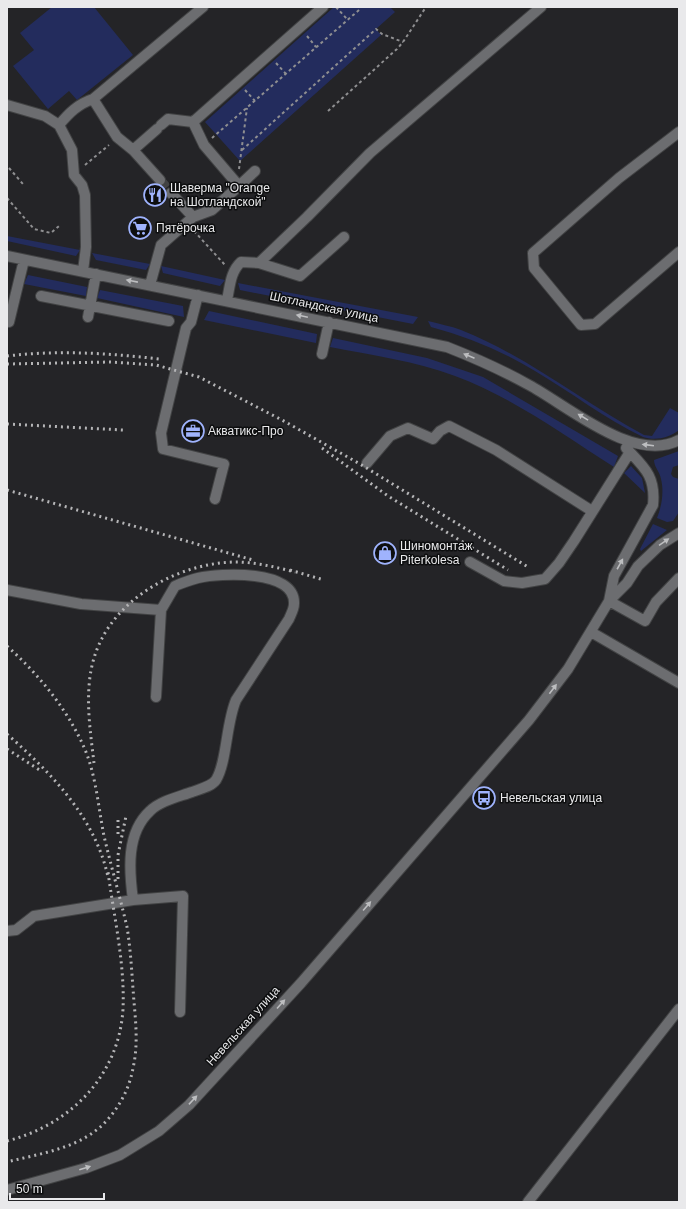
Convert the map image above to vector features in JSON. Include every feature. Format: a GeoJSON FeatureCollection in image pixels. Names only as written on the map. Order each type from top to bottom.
{"type":"FeatureCollection","features":[{"type":"Feature","properties":{"kind":"street"},"geometry":{"type":"LineString","coordinates":[[59,126],[68,114],[82,103],[94,100],[202,7]]}},
{"type":"Feature","properties":{"kind":"street"},"geometry":{"type":"LineString","coordinates":[[133,150],[168,119],[193,122],[323,7]]}},
{"type":"Feature","properties":{"kind":"street"},"geometry":{"type":"LineString","coordinates":[[258,263],[307,217],[370,153],[540,7]]}},
{"type":"Feature","properties":{"kind":"street"},"geometry":{"type":"LineString","coordinates":[[94,100],[117,138],[133,150],[160,180]]}},
{"type":"Feature","properties":{"kind":"street"},"geometry":{"type":"LineString","coordinates":[[7,105],[45,116],[59,126],[72,150],[74,175],[82,185],[85,195],[86,247],[83,271]]}},
{"type":"Feature","properties":{"kind":"street"},"geometry":{"type":"LineString","coordinates":[[193,122],[204,145],[239,186]]}},
{"type":"Feature","properties":{"kind":"street"},"geometry":{"type":"LineString","coordinates":[[679,132],[619,178],[532,253],[534,268],[581,325],[595,324],[679,252]]}},
{"type":"Feature","properties":{"kind":"street"},"geometry":{"type":"LineString","coordinates":[[150,285],[161,245],[190,220],[212,210],[255,171]]}},
{"type":"Feature","properties":{"kind":"street"},"geometry":{"type":"LineString","coordinates":[[171,193],[190,220]]}},
{"type":"Feature","properties":{"kind":"street"},"geometry":{"type":"LineString","coordinates":[[227,300],[232,274],[241,262],[258,263],[300,276],[344,237]]}},
{"type":"Feature","properties":{"kind":"street","name":"Шотландская улица"},"geometry":{"type":"LineString","coordinates":[[7,256],[227,300],[447,347],[500,369],[538,390],[617,438]]}},
{"type":"Feature","properties":{"kind":"street"},"geometry":{"type":"LineString","coordinates":[[9,322],[24,260]]}},
{"type":"Feature","properties":{"kind":"street"},"geometry":{"type":"LineString","coordinates":[[88,316],[96,274]]}},
{"type":"Feature","properties":{"kind":"street"},"geometry":{"type":"LineString","coordinates":[[198,295],[191,322],[186,328],[161,433],[163,449],[224,464],[215,499]]}},
{"type":"Feature","properties":{"kind":"street"},"geometry":{"type":"LineString","coordinates":[[41,296],[169,321]]}},
{"type":"Feature","properties":{"kind":"street"},"geometry":{"type":"LineString","coordinates":[[322,354],[329,322]]}},
{"type":"Feature","properties":{"kind":"street"},"geometry":{"type":"LineString","coordinates":[[367,463],[390,436],[408,428],[432,439],[440,431],[449,426],[496,450],[592,511]]}},
{"type":"Feature","properties":{"kind":"street"},"geometry":{"type":"LineString","coordinates":[[617,438],[648,446],[664,446],[679,440]]}},
{"type":"Feature","properties":{"kind":"street"},"geometry":{"type":"LineString","coordinates":[[609,601],[614,576],[653,505],[654,491],[652,481],[641,463],[617,438]]}},
{"type":"Feature","properties":{"kind":"street"},"geometry":{"type":"LineString","coordinates":[[470,562],[504,582],[522,583],[545,579],[563,558],[630,452]]}},
{"type":"Feature","properties":{"kind":"street"},"geometry":{"type":"LineString","coordinates":[[609,601],[627,583],[647,556],[660,545],[679,533]]}},
{"type":"Feature","properties":{"kind":"street"},"geometry":{"type":"LineString","coordinates":[[133,900],[131,883],[132,849],[137,825],[151,810],[172,799],[210,785],[215,781],[220,770],[230,713],[236,700],[289,619],[294,604],[290,591],[279,581],[259,577],[224,574],[198,578],[175,586],[161,610],[156,697]]}},
{"type":"Feature","properties":{"kind":"street"},"geometry":{"type":"LineString","coordinates":[[609,601],[646,621],[656,602],[679,578]]}},
{"type":"Feature","properties":{"kind":"street"},"geometry":{"type":"LineString","coordinates":[[7,590],[81,604],[161,610]]}},
{"type":"Feature","properties":{"kind":"street","name":"Невельская улица"},"geometry":{"type":"LineString","coordinates":[[7,1190],[86,1168],[120,1155],[159,1131],[189,1105],[301,983],[529,720],[568,670],[609,601]]}},
{"type":"Feature","properties":{"kind":"street"},"geometry":{"type":"LineString","coordinates":[[591,632],[679,683]]}},
{"type":"Feature","properties":{"kind":"street"},"geometry":{"type":"LineString","coordinates":[[7,931],[16,930],[34,916],[133,900],[183,896],[180,1012]]}},
{"type":"Feature","properties":{"kind":"street"},"geometry":{"type":"LineString","coordinates":[[528,1202],[679,1009]]}},
{"type":"Feature","properties":{"kind":"path"},"geometry":{"type":"LineString","coordinates":[[336,7],[347,20]]}},
{"type":"Feature","properties":{"kind":"path"},"geometry":{"type":"LineString","coordinates":[[328,111],[404,42],[426,7]]}},
{"type":"Feature","properties":{"kind":"path"},"geometry":{"type":"LineString","coordinates":[[204,145],[359,10]]}},
{"type":"Feature","properties":{"kind":"path"},"geometry":{"type":"LineString","coordinates":[[299,28],[316,47]]}},
{"type":"Feature","properties":{"kind":"path"},"geometry":{"type":"LineString","coordinates":[[242,150],[376,29],[382,34],[404,42]]}},
{"type":"Feature","properties":{"kind":"path"},"geometry":{"type":"LineString","coordinates":[[269,55],[286,74]]}},
{"type":"Feature","properties":{"kind":"path"},"geometry":{"type":"LineString","coordinates":[[238,82],[255,101]]}},
{"type":"Feature","properties":{"kind":"path"},"geometry":{"type":"LineString","coordinates":[[239,186],[247,108]]}},
{"type":"Feature","properties":{"kind":"path"},"geometry":{"type":"LineString","coordinates":[[74,175],[117,138]]}},
{"type":"Feature","properties":{"kind":"path"},"geometry":{"type":"LineString","coordinates":[[9,168],[23,184]]}},
{"type":"Feature","properties":{"kind":"path"},"geometry":{"type":"LineString","coordinates":[[8,198],[34,229],[51,233],[59,226]]}},
{"type":"Feature","properties":{"kind":"path"},"geometry":{"type":"LineString","coordinates":[[190,220],[232,274]]}},
{"type":"Feature","properties":{"kind":"shaded area"},"geometry":{"type":"Polygon","coordinates":[[[52,7],[94,7],[133,55],[77,100],[69,91],[48,109],[13,66],[34,50],[20,33],[52,7]]]}},
{"type":"Feature","properties":{"kind":"shaded area"},"geometry":{"type":"Polygon","coordinates":[[[334,7],[390,7],[395,12],[376,29],[381,35],[240,161],[205,122],[334,7]]]}},
{"type":"Feature","properties":{"kind":"shaded area"},"geometry":{"type":"Polygon","coordinates":[[[7,236],[80,250],[76,256],[7,241],[7,236]]]}},
{"type":"Feature","properties":{"kind":"shaded area"},"geometry":{"type":"Polygon","coordinates":[[[92,253],[150,264],[146,270],[96,260],[92,253]]]}},
{"type":"Feature","properties":{"kind":"shaded area"},"geometry":{"type":"Polygon","coordinates":[[[161,266],[225,280],[220,286],[163,273],[161,266]]]}},
{"type":"Feature","properties":{"kind":"shaded area"},"geometry":{"type":"Polygon","coordinates":[[[28,275],[87,287],[86,296],[24,284],[28,275]]]}},
{"type":"Feature","properties":{"kind":"shaded area"},"geometry":{"type":"Polygon","coordinates":[[[238,283],[418,317],[413,324],[240,290],[238,283]]]}},
{"type":"Feature","properties":{"kind":"shaded area"},"geometry":{"type":"Polygon","coordinates":[[[100,290],[183,306],[184,317],[97,298],[100,290]]]}},
{"type":"Feature","properties":{"kind":"shaded area"},"geometry":{"type":"Polygon","coordinates":[[[209,311],[317,334],[316,343],[204,320],[209,311]]]}},
{"type":"Feature","properties":{"kind":"shaded area"},"geometry":{"type":"Polygon","coordinates":[[[428,321],[461,330],[509,353],[644,435],[652,436],[670,408],[679,413],[679,430],[662,438],[652,439],[643,437],[615,422],[523,364],[484,345],[431,327],[428,321]]]}},
{"type":"Feature","properties":{"kind":"shaded area"},"geometry":{"type":"Polygon","coordinates":[[[333,338],[427,358],[483,377],[618,456],[614,467],[517,405],[497,394],[455,376],[424,366],[330,347],[333,338]]]}},
{"type":"Feature","properties":{"kind":"shaded area"},"geometry":{"type":"Polygon","coordinates":[[[679,451],[679,465],[673,467],[671,474],[673,477],[679,479],[679,512],[673,521],[667,522],[657,518],[661,504],[662,484],[654,460],[679,451]]]}},
{"type":"Feature","properties":{"kind":"shaded area"},"geometry":{"type":"Polygon","coordinates":[[[631,466],[642,478],[645,493],[624,473],[631,466]]]}},
{"type":"Feature","properties":{"kind":"shaded area"},"geometry":{"type":"Polygon","coordinates":[[[653,524],[667,530],[641,551],[640,549],[653,524]]]}},
{"type":"Feature","properties":{"kind":"tunnel"},"geometry":{"type":"LineString","coordinates":[[160,180],[171,193]]}},
{"type":"Feature","properties":{"kind":"railway"},"geometry":{"type":"LineString","coordinates":[[7,356],[45,353],[83,353],[159,359]]}},
{"type":"Feature","properties":{"kind":"railway"},"geometry":{"type":"LineString","coordinates":[[7,364],[110,362],[156,365],[199,377],[282,420],[360,464],[528,567]]}},
{"type":"Feature","properties":{"kind":"railway"},"geometry":{"type":"LineString","coordinates":[[7,424],[123,430]]}},
{"type":"Feature","properties":{"kind":"railway"},"geometry":{"type":"LineString","coordinates":[[322,448],[388,496],[508,570]]}},
{"type":"Feature","properties":{"kind":"railway"},"geometry":{"type":"LineString","coordinates":[[7,490],[253,560]]}},
{"type":"Feature","properties":{"kind":"railway"},"geometry":{"type":"LineString","coordinates":[[94,763],[89,710],[89,684],[91,671],[94,658],[103,637],[115,619],[131,602],[149,589],[169,578],[191,569],[213,564],[235,562],[250,563],[295,572]]}},
{"type":"Feature","properties":{"kind":"railway"},"geometry":{"type":"LineString","coordinates":[[290,570],[324,580]]}},
{"type":"Feature","properties":{"kind":"railway"},"geometry":{"type":"LineString","coordinates":[[7,646],[50,691],[76,731],[91,767],[104,836],[127,927],[130,946],[136,1035],[135,1060],[132,1075],[127,1088],[113,1113],[99,1128],[75,1143],[62,1148],[7,1162]]}},
{"type":"Feature","properties":{"kind":"railway"},"geometry":{"type":"LineString","coordinates":[[7,734],[40,764],[82,816],[102,855],[108,877]]}},
{"type":"Feature","properties":{"kind":"railway"},"geometry":{"type":"LineString","coordinates":[[7,749],[41,771]]}},
{"type":"Feature","properties":{"kind":"railway"},"geometry":{"type":"LineString","coordinates":[[118,816],[118,834]]}},
{"type":"Feature","properties":{"kind":"railway"},"geometry":{"type":"LineString","coordinates":[[118,879],[118,855],[126,816]]}},
{"type":"Feature","properties":{"kind":"railway"},"geometry":{"type":"LineString","coordinates":[[7,1141],[30,1133],[51,1123],[70,1110],[87,1094],[101,1076],[112,1056],[119,1033],[123,1009],[123,992],[121,958],[108,872]]}},
{"type":"Feature","properties":{"kind":"place","name":"Шаверма \"Orange на Шотландской\""},"geometry":{"type":"Point","coordinates":[155,195]}},
{"type":"Feature","properties":{"kind":"place","name":"Пятёрочка"},"geometry":{"type":"Point","coordinates":[140,228]}},
{"type":"Feature","properties":{"kind":"place","name":"Акватикс-Про"},"geometry":{"type":"Point","coordinates":[193,431]}},
{"type":"Feature","properties":{"kind":"place","name":"Шиномонтаж Piterkolesa"},"geometry":{"type":"Point","coordinates":[385,553]}},
{"type":"Feature","properties":{"kind":"place","name":"Невельская улица"},"geometry":{"type":"Point","coordinates":[484,798]}}]}
